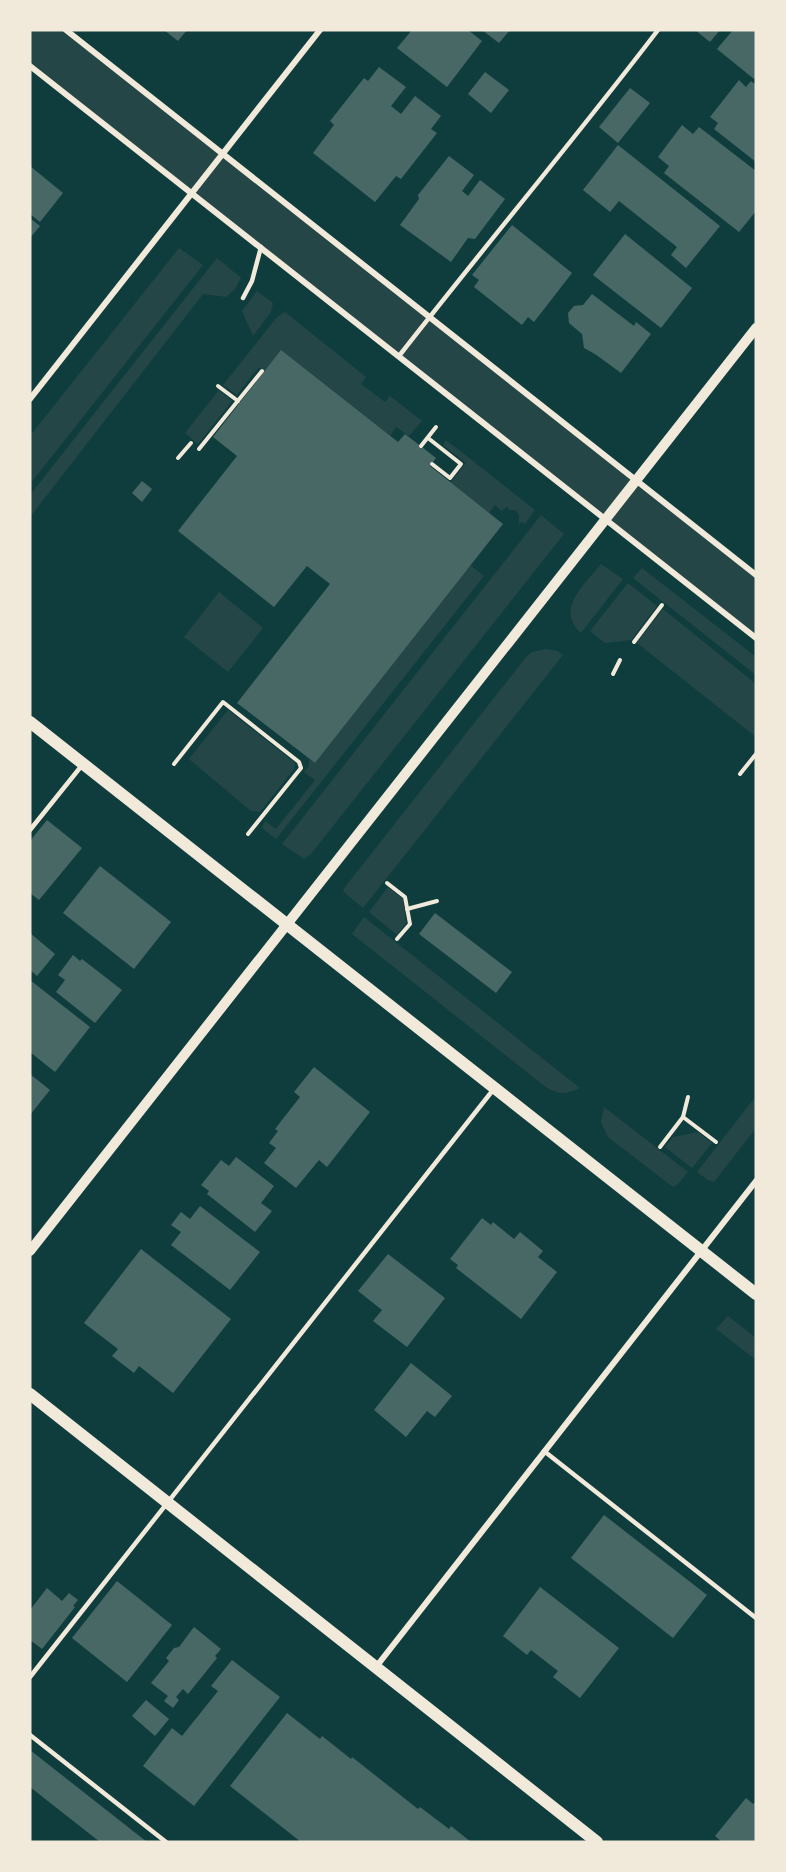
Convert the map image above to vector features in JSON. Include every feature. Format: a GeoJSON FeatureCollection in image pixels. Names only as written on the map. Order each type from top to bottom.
{"type":"FeatureCollection","features":[{"type":"Feature","properties":{"kind":"main road"},"geometry":{"type":"LineString","coordinates":[[30,722],[756,1294]]}},
{"type":"Feature","properties":{"kind":"main road"},"geometry":{"type":"LineString","coordinates":[[30,1395],[597,1842]]}},
{"type":"Feature","properties":{"kind":"street"},"geometry":{"type":"LineString","coordinates":[[66,30],[756,575]]}},
{"type":"Feature","properties":{"kind":"street"},"geometry":{"type":"LineString","coordinates":[[30,399],[320,30]]}},
{"type":"Feature","properties":{"kind":"street"},"geometry":{"type":"LineString","coordinates":[[30,66],[756,638]]}},
{"type":"Feature","properties":{"kind":"street"},"geometry":{"type":"LineString","coordinates":[[30,1251],[756,328]]}},
{"type":"Feature","properties":{"kind":"street"},"geometry":{"type":"LineString","coordinates":[[375,1668],[756,1181]]}},
{"type":"Feature","properties":{"kind":"lane"},"geometry":{"type":"LineString","coordinates":[[399,356],[578,135],[658,30]]}},
{"type":"Feature","properties":{"kind":"lane"},"geometry":{"type":"LineString","coordinates":[[243,298],[252,280],[261,247]]}},
{"type":"Feature","properties":{"kind":"lane"},"geometry":{"type":"LineString","coordinates":[[30,830],[83,764]]}},
{"type":"Feature","properties":{"kind":"lane"},"geometry":{"type":"LineString","coordinates":[[30,1677],[494,1088]]}},
{"type":"Feature","properties":{"kind":"lane"},"geometry":{"type":"LineString","coordinates":[[544,1452],[756,1618]]}},
{"type":"Feature","properties":{"kind":"lane"},"geometry":{"type":"LineString","coordinates":[[30,1735],[166,1842]]}},
{"type":"Feature","properties":{"kind":"path"},"geometry":{"type":"LineString","coordinates":[[199,449],[262,371]]}},
{"type":"Feature","properties":{"kind":"path"},"geometry":{"type":"LineString","coordinates":[[218,386],[238,401]]}},
{"type":"Feature","properties":{"kind":"path"},"geometry":{"type":"LineString","coordinates":[[421,446],[436,427]]}},
{"type":"Feature","properties":{"kind":"path"},"geometry":{"type":"LineString","coordinates":[[428,438],[461,464],[450,478],[432,464]]}},
{"type":"Feature","properties":{"kind":"path"},"geometry":{"type":"LineString","coordinates":[[178,458],[191,443]]}},
{"type":"Feature","properties":{"kind":"path"},"geometry":{"type":"LineString","coordinates":[[634,642],[662,605]]}},
{"type":"Feature","properties":{"kind":"path"},"geometry":{"type":"LineString","coordinates":[[614,674],[620,660]]}},
{"type":"Feature","properties":{"kind":"path"},"geometry":{"type":"LineString","coordinates":[[174,764],[223,702],[299,762],[301,768],[248,834]]}},
{"type":"Feature","properties":{"kind":"path"},"geometry":{"type":"LineString","coordinates":[[740,774],[756,754]]}},
{"type":"Feature","properties":{"kind":"path"},"geometry":{"type":"LineString","coordinates":[[387,883],[405,897],[410,924],[397,939]]}},
{"type":"Feature","properties":{"kind":"path"},"geometry":{"type":"LineString","coordinates":[[407,909],[437,901]]}},
{"type":"Feature","properties":{"kind":"path"},"geometry":{"type":"LineString","coordinates":[[660,1147],[683,1117],[688,1097]]}},
{"type":"Feature","properties":{"kind":"path"},"geometry":{"type":"LineString","coordinates":[[683,1117],[716,1142]]}},
{"type":"Feature","properties":{"kind":"shaded area"},"geometry":{"type":"Polygon","coordinates":[[[30,30],[66,30],[756,575],[756,638],[30,66],[30,30]]]}},
{"type":"Feature","properties":{"kind":"shaded area"},"geometry":{"type":"Polygon","coordinates":[[[179,248],[203,265],[30,484],[30,436],[179,248]]]}},
{"type":"Feature","properties":{"kind":"shaded area"},"geometry":{"type":"Polygon","coordinates":[[[217,258],[241,278],[235,289],[226,297],[203,294],[30,517],[30,495],[217,258]]]}},
{"type":"Feature","properties":{"kind":"shaded area"},"geometry":{"type":"Polygon","coordinates":[[[257,291],[273,303],[271,312],[253,336],[242,311],[257,291]]]}},
{"type":"Feature","properties":{"kind":"shaded area"},"geometry":{"type":"Polygon","coordinates":[[[285,312],[366,377],[361,384],[385,402],[390,396],[422,421],[409,436],[396,427],[390,436],[281,351],[265,371],[259,367],[237,395],[223,385],[277,317],[285,312]]]}},
{"type":"Feature","properties":{"kind":"shaded area"},"geometry":{"type":"Polygon","coordinates":[[[219,390],[232,401],[198,444],[185,433],[219,390]]]}},
{"type":"Feature","properties":{"kind":"shaded area"},"geometry":{"type":"Polygon","coordinates":[[[446,440],[535,510],[525,524],[522,522],[519,524],[519,515],[515,510],[509,510],[507,507],[501,511],[495,505],[489,513],[450,483],[466,463],[443,445],[446,440]]]}},
{"type":"Feature","properties":{"kind":"shaded area"},"geometry":{"type":"Polygon","coordinates":[[[541,515],[564,534],[311,854],[304,859],[282,844],[541,515]]]}},
{"type":"Feature","properties":{"kind":"shaded area"},"geometry":{"type":"Polygon","coordinates":[[[601,564],[623,579],[581,633],[571,615],[572,606],[581,588],[601,564]]]}},
{"type":"Feature","properties":{"kind":"shaded area"},"geometry":{"type":"Polygon","coordinates":[[[470,565],[484,576],[276,839],[262,828],[265,821],[276,829],[315,780],[304,772],[309,766],[309,759],[315,763],[470,565]]]}},
{"type":"Feature","properties":{"kind":"shaded area"},"geometry":{"type":"Polygon","coordinates":[[[642,568],[756,657],[756,675],[633,578],[642,568]]]}},
{"type":"Feature","properties":{"kind":"shaded area"},"geometry":{"type":"Polygon","coordinates":[[[628,583],[657,606],[631,640],[605,643],[590,631],[628,583]]]}},
{"type":"Feature","properties":{"kind":"shaded area"},"geometry":{"type":"Polygon","coordinates":[[[219,592],[263,628],[228,672],[184,637],[219,592]]]}},
{"type":"Feature","properties":{"kind":"shaded area"},"geometry":{"type":"Polygon","coordinates":[[[663,609],[756,684],[756,737],[637,643],[663,609]]]}},
{"type":"Feature","properties":{"kind":"shaded area"},"geometry":{"type":"Polygon","coordinates":[[[546,649],[558,651],[563,655],[363,908],[343,891],[345,887],[527,656],[532,652],[546,649]]]}},
{"type":"Feature","properties":{"kind":"shaded area"},"geometry":{"type":"Polygon","coordinates":[[[228,710],[295,763],[294,769],[260,812],[251,811],[189,759],[228,710]]]}},
{"type":"Feature","properties":{"kind":"shaded area"},"geometry":{"type":"Polygon","coordinates":[[[388,887],[403,899],[406,923],[397,935],[369,912],[388,887]]]}},
{"type":"Feature","properties":{"kind":"shaded area"},"geometry":{"type":"Polygon","coordinates":[[[364,917],[580,1088],[564,1093],[547,1088],[352,934],[364,917]]]}},
{"type":"Feature","properties":{"kind":"shaded area"},"geometry":{"type":"Polygon","coordinates":[[[756,1096],[756,1128],[714,1182],[708,1180],[697,1172],[756,1096]]]}},
{"type":"Feature","properties":{"kind":"shaded area"},"geometry":{"type":"Polygon","coordinates":[[[604,1107],[688,1172],[678,1184],[673,1187],[608,1137],[601,1122],[604,1107]]]}},
{"type":"Feature","properties":{"kind":"shaded area"},"geometry":{"type":"Polygon","coordinates":[[[698,1132],[712,1143],[692,1168],[665,1147],[673,1137],[698,1132]]]}},
{"type":"Feature","properties":{"kind":"shaded area"},"geometry":{"type":"Polygon","coordinates":[[[728,1316],[756,1338],[756,1360],[716,1329],[728,1316]]]}},
{"type":"Feature","properties":{"kind":"building"},"geometry":{"type":"Polygon","coordinates":[[[164,30],[187,30],[178,41],[164,30]]]}},
{"type":"Feature","properties":{"kind":"building"},"geometry":{"type":"Polygon","coordinates":[[[412,30],[468,30],[482,41],[447,87],[397,48],[412,30]]]}},
{"type":"Feature","properties":{"kind":"building"},"geometry":{"type":"Polygon","coordinates":[[[482,30],[510,30],[499,43],[482,30]]]}},
{"type":"Feature","properties":{"kind":"building"},"geometry":{"type":"Polygon","coordinates":[[[695,30],[720,30],[710,42],[695,30]]]}},
{"type":"Feature","properties":{"kind":"building"},"geometry":{"type":"Polygon","coordinates":[[[733,30],[756,30],[756,77],[754,79],[717,49],[733,30]]]}},
{"type":"Feature","properties":{"kind":"building"},"geometry":{"type":"Polygon","coordinates":[[[379,67],[406,87],[391,106],[401,114],[415,96],[441,116],[431,129],[437,133],[401,179],[396,176],[375,202],[313,153],[334,125],[330,121],[364,78],[368,81],[379,67]]]}},
{"type":"Feature","properties":{"kind":"building"},"geometry":{"type":"Polygon","coordinates":[[[485,72],[509,90],[491,113],[468,94],[485,72]]]}},
{"type":"Feature","properties":{"kind":"building"},"geometry":{"type":"Polygon","coordinates":[[[739,80],[746,87],[751,81],[756,85],[756,162],[714,129],[718,123],[710,117],[739,80]]]}},
{"type":"Feature","properties":{"kind":"building"},"geometry":{"type":"Polygon","coordinates":[[[630,88],[650,103],[618,143],[599,127],[630,88]]]}},
{"type":"Feature","properties":{"kind":"building"},"geometry":{"type":"Polygon","coordinates":[[[682,125],[693,134],[699,127],[756,171],[756,211],[739,232],[664,173],[669,166],[658,157],[682,125]]]}},
{"type":"Feature","properties":{"kind":"building"},"geometry":{"type":"Polygon","coordinates":[[[618,145],[720,226],[686,268],[671,255],[677,247],[619,201],[610,212],[583,190],[618,145]]]}},
{"type":"Feature","properties":{"kind":"building"},"geometry":{"type":"Polygon","coordinates":[[[449,156],[474,175],[462,191],[468,196],[480,180],[505,199],[475,239],[468,238],[451,262],[400,225],[419,199],[418,195],[449,156]]]}},
{"type":"Feature","properties":{"kind":"building"},"geometry":{"type":"Polygon","coordinates":[[[30,166],[63,193],[40,222],[30,214],[30,166]]]}},
{"type":"Feature","properties":{"kind":"building"},"geometry":{"type":"Polygon","coordinates":[[[30,218],[40,226],[30,238],[30,218]]]}},
{"type":"Feature","properties":{"kind":"building"},"geometry":{"type":"Polygon","coordinates":[[[512,225],[572,273],[534,322],[528,317],[522,325],[474,287],[479,280],[472,275],[512,225]]]}},
{"type":"Feature","properties":{"kind":"building"},"geometry":{"type":"Polygon","coordinates":[[[625,234],[692,288],[661,328],[593,275],[625,234]]]}},
{"type":"Feature","properties":{"kind":"building"},"geometry":{"type":"Polygon","coordinates":[[[592,294],[634,326],[636,322],[651,334],[621,373],[584,348],[582,334],[569,323],[568,313],[574,306],[583,305],[592,294]]]}},
{"type":"Feature","properties":{"kind":"building"},"geometry":{"type":"Polygon","coordinates":[[[281,350],[398,442],[405,434],[436,458],[430,466],[503,524],[315,763],[237,703],[330,584],[307,566],[274,607],[178,531],[237,456],[213,437],[281,350]]]}},
{"type":"Feature","properties":{"kind":"building"},"geometry":{"type":"Polygon","coordinates":[[[142,481],[152,489],[142,502],[132,493],[142,481]]]}},
{"type":"Feature","properties":{"kind":"building"},"geometry":{"type":"Polygon","coordinates":[[[47,820],[82,848],[39,900],[30,893],[30,841],[47,820]]]}},
{"type":"Feature","properties":{"kind":"building"},"geometry":{"type":"Polygon","coordinates":[[[100,866],[171,922],[134,969],[63,913],[100,866]]]}},
{"type":"Feature","properties":{"kind":"building"},"geometry":{"type":"Polygon","coordinates":[[[435,913],[512,972],[496,993],[419,934],[435,913]]]}},
{"type":"Feature","properties":{"kind":"building"},"geometry":{"type":"Polygon","coordinates":[[[30,933],[55,954],[37,976],[30,970],[30,933]]]}},
{"type":"Feature","properties":{"kind":"building"},"geometry":{"type":"Polygon","coordinates":[[[73,955],[80,961],[82,959],[122,990],[95,1023],[56,992],[65,980],[58,975],[73,955]]]}},
{"type":"Feature","properties":{"kind":"building"},"geometry":{"type":"Polygon","coordinates":[[[30,980],[90,1027],[55,1072],[30,1052],[30,980]]]}},
{"type":"Feature","properties":{"kind":"building"},"geometry":{"type":"Polygon","coordinates":[[[314,1067],[370,1112],[327,1167],[319,1160],[296,1188],[264,1163],[276,1148],[269,1143],[278,1131],[275,1129],[300,1097],[294,1092],[314,1067]]]}},
{"type":"Feature","properties":{"kind":"building"},"geometry":{"type":"Polygon","coordinates":[[[30,1074],[50,1090],[30,1115],[30,1074]]]}},
{"type":"Feature","properties":{"kind":"building"},"geometry":{"type":"Polygon","coordinates":[[[236,1157],[274,1186],[261,1203],[272,1211],[255,1232],[207,1194],[209,1191],[201,1185],[221,1160],[229,1166],[236,1157]]]}},
{"type":"Feature","properties":{"kind":"building"},"geometry":{"type":"Polygon","coordinates":[[[200,1206],[260,1252],[230,1290],[171,1245],[181,1232],[171,1225],[181,1212],[190,1219],[200,1206]]]}},
{"type":"Feature","properties":{"kind":"building"},"geometry":{"type":"Polygon","coordinates":[[[482,1218],[491,1225],[493,1222],[514,1239],[520,1232],[543,1251],[538,1257],[557,1272],[521,1319],[456,1268],[458,1265],[450,1259],[482,1218]]]}},
{"type":"Feature","properties":{"kind":"building"},"geometry":{"type":"Polygon","coordinates":[[[141,1249],[231,1319],[173,1393],[139,1366],[134,1373],[112,1356],[118,1349],[84,1323],[141,1249]]]}},
{"type":"Feature","properties":{"kind":"building"},"geometry":{"type":"Polygon","coordinates":[[[388,1254],[445,1298],[407,1347],[373,1321],[382,1310],[358,1291],[388,1254]]]}},
{"type":"Feature","properties":{"kind":"building"},"geometry":{"type":"Polygon","coordinates":[[[411,1363],[452,1396],[435,1417],[427,1411],[406,1437],[374,1410],[411,1363]]]}},
{"type":"Feature","properties":{"kind":"building"},"geometry":{"type":"Polygon","coordinates":[[[604,1515],[707,1595],[673,1638],[571,1558],[604,1515]]]}},
{"type":"Feature","properties":{"kind":"building"},"geometry":{"type":"Polygon","coordinates":[[[117,1581],[172,1625],[127,1682],[72,1638],[117,1581]]]}},
{"type":"Feature","properties":{"kind":"building"},"geometry":{"type":"Polygon","coordinates":[[[540,1587],[619,1648],[580,1698],[553,1677],[558,1671],[531,1650],[527,1655],[503,1636],[540,1587]]]}},
{"type":"Feature","properties":{"kind":"building"},"geometry":{"type":"Polygon","coordinates":[[[47,1588],[62,1601],[69,1593],[78,1600],[42,1649],[30,1640],[30,1610],[47,1588]]]}},
{"type":"Feature","properties":{"kind":"building"},"geometry":{"type":"Polygon","coordinates":[[[194,1627],[221,1649],[215,1656],[217,1658],[188,1694],[183,1689],[176,1697],[179,1700],[173,1708],[164,1701],[168,1696],[151,1683],[169,1661],[166,1658],[174,1648],[179,1647],[194,1627]]]}},
{"type":"Feature","properties":{"kind":"building"},"geometry":{"type":"Polygon","coordinates":[[[232,1660],[280,1697],[194,1806],[143,1766],[172,1728],[182,1736],[218,1691],[211,1686],[232,1660]]]}},
{"type":"Feature","properties":{"kind":"building"},"geometry":{"type":"Polygon","coordinates":[[[146,1700],[169,1719],[155,1736],[132,1716],[146,1700]]]}},
{"type":"Feature","properties":{"kind":"building"},"geometry":{"type":"Polygon","coordinates":[[[287,1713],[320,1739],[322,1736],[351,1759],[352,1757],[418,1809],[420,1807],[449,1829],[451,1826],[471,1842],[301,1842],[230,1786],[287,1713]]]}},
{"type":"Feature","properties":{"kind":"building"},"geometry":{"type":"Polygon","coordinates":[[[30,1750],[147,1842],[100,1842],[30,1787],[30,1750]]]}},
{"type":"Feature","properties":{"kind":"building"},"geometry":{"type":"Polygon","coordinates":[[[746,1798],[753,1804],[756,1801],[756,1842],[722,1842],[715,1836],[746,1798]]]}}]}
